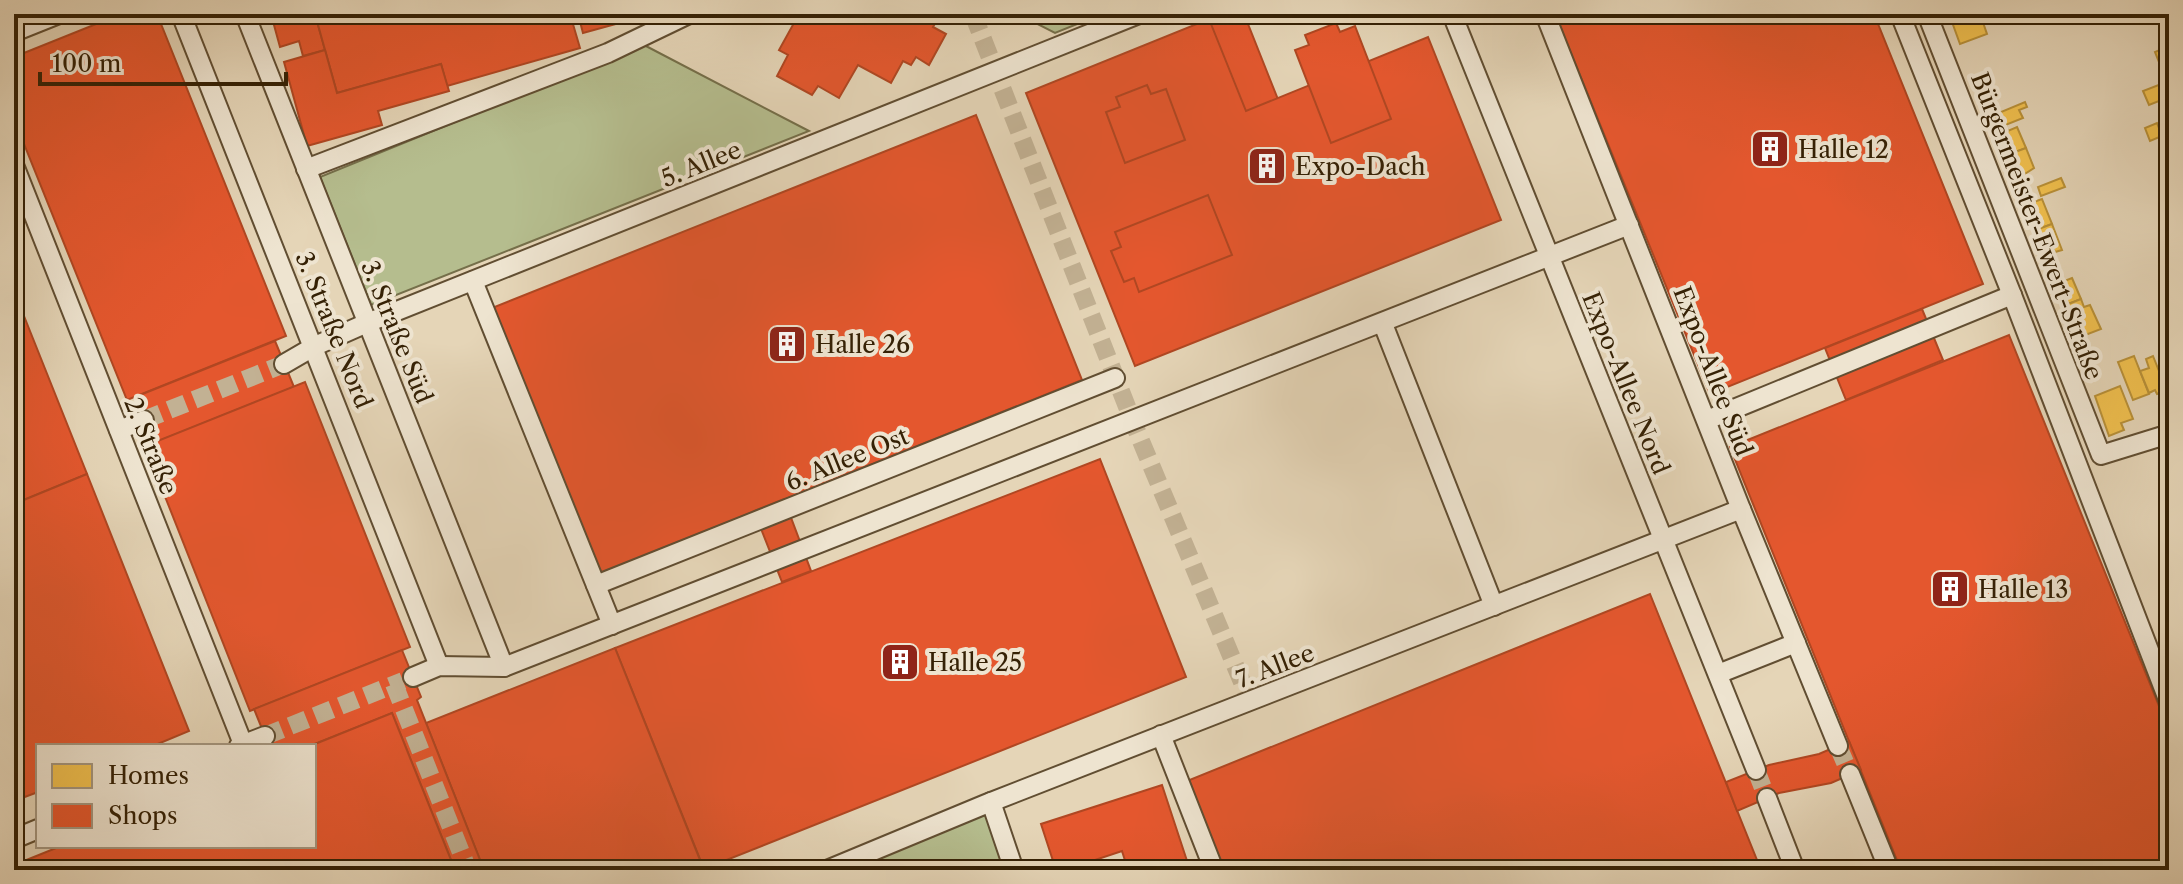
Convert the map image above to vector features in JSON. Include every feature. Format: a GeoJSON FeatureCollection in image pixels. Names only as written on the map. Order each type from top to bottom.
{"type":"FeatureCollection","features":[{"type":"Feature","properties":{"kind":"street"},"geometry":{"type":"LineString","coordinates":[[14,32],[59,14]]}},
{"type":"Feature","properties":{"kind":"street","name":"3. Straße Nord"},"geometry":{"type":"LineString","coordinates":[[181,14],[315,346],[439,666]]}},
{"type":"Feature","properties":{"kind":"street","name":"3. Straße Süd"},"geometry":{"type":"LineString","coordinates":[[245,14],[504,667]]}},
{"type":"Feature","properties":{"kind":"street"},"geometry":{"type":"LineString","coordinates":[[306,169],[608,53],[689,14]]}},
{"type":"Feature","properties":{"kind":"street","name":"5. Allee"},"geometry":{"type":"LineString","coordinates":[[284,364],[315,346],[367,323],[1139,14]]}},
{"type":"Feature","properties":{"kind":"street","name":"Expo-Allee Nord"},"geometry":{"type":"LineString","coordinates":[[1452,14],[1756,770]]}},
{"type":"Feature","properties":{"kind":"street","name":"Expo-Allee Süd"},"geometry":{"type":"LineString","coordinates":[[1545,14],[1838,746]]}},
{"type":"Feature","properties":{"kind":"street"},"geometry":{"type":"LineString","coordinates":[[1900,14],[2169,702]]}},
{"type":"Feature","properties":{"kind":"street","name":"Bürgermeister-Ewert-Straße"},"geometry":{"type":"LineString","coordinates":[[1927,14],[2101,455],[2169,434]]}},
{"type":"Feature","properties":{"kind":"street","name":"2. Straße"},"geometry":{"type":"LineString","coordinates":[[14,165],[241,744]]}},
{"type":"Feature","properties":{"kind":"street"},"geometry":{"type":"LineString","coordinates":[[413,677],[439,666],[504,667],[1629,225]]}},
{"type":"Feature","properties":{"kind":"street"},"geometry":{"type":"LineString","coordinates":[[473,281],[612,625]]}},
{"type":"Feature","properties":{"kind":"street"},"geometry":{"type":"LineString","coordinates":[[1707,420],[2012,295]]}},
{"type":"Feature","properties":{"kind":"street"},"geometry":{"type":"LineString","coordinates":[[1383,324],[1494,606]]}},
{"type":"Feature","properties":{"kind":"street","name":"6. Allee Ost"},"geometry":{"type":"LineString","coordinates":[[596,585],[1115,378]]}},
{"type":"Feature","properties":{"kind":"street"},"geometry":{"type":"LineString","coordinates":[[119,430],[144,420]]}},
{"type":"Feature","properties":{"kind":"street","name":"7. Allee"},"geometry":{"type":"LineString","coordinates":[[827,870],[991,802],[1741,509]]}},
{"type":"Feature","properties":{"kind":"street"},"geometry":{"type":"LineString","coordinates":[[1718,674],[1796,643]]}},
{"type":"Feature","properties":{"kind":"street"},"geometry":{"type":"LineString","coordinates":[[1161,735],[1214,870]]}},
{"type":"Feature","properties":{"kind":"street"},"geometry":{"type":"LineString","coordinates":[[244,744],[265,736]]}},
{"type":"Feature","properties":{"kind":"street"},"geometry":{"type":"LineString","coordinates":[[1850,774],[1884,869]]}},
{"type":"Feature","properties":{"kind":"street"},"geometry":{"type":"LineString","coordinates":[[1767,798],[1795,870]]}},
{"type":"Feature","properties":{"kind":"street"},"geometry":{"type":"LineString","coordinates":[[991,802],[1014,870]]}},
{"type":"Feature","properties":{"kind":"street"},"geometry":{"type":"LineString","coordinates":[[14,839],[36,830]]}},
{"type":"Feature","properties":{"kind":"green space"},"geometry":{"type":"Polygon","coordinates":[[[1018,14],[1102,14],[1055,33],[1018,14]]]}},
{"type":"Feature","properties":{"kind":"green space"},"geometry":{"type":"Polygon","coordinates":[[[644,45],[809,131],[371,305],[320,177],[644,45]]]}},
{"type":"Feature","properties":{"kind":"green space"},"geometry":{"type":"Polygon","coordinates":[[[986,804],[1010,870],[827,870],[986,804]]]}},
{"type":"Feature","properties":{"kind":"building: Homes"},"geometry":{"type":"Polygon","coordinates":[[[1965,14],[1980,14],[1987,34],[1960,44],[1952,22],[1965,14]]]}},
{"type":"Feature","properties":{"kind":"building: Homes"},"geometry":{"type":"Polygon","coordinates":[[[2169,46],[2169,81],[2167,82],[2155,52],[2169,46]]]}},
{"type":"Feature","properties":{"kind":"building: Homes"},"geometry":{"type":"Polygon","coordinates":[[[2169,81],[2169,97],[2149,105],[2143,91],[2169,81]]]}},
{"type":"Feature","properties":{"kind":"building: Homes"},"geometry":{"type":"Polygon","coordinates":[[[2025,102],[2027,107],[2019,110],[2023,118],[1993,130],[1989,117],[2025,102]]]}},
{"type":"Feature","properties":{"kind":"building: Homes"},"geometry":{"type":"Polygon","coordinates":[[[2157,123],[2162,136],[2150,141],[2145,128],[2157,123]]]}},
{"type":"Feature","properties":{"kind":"building: Homes"},"geometry":{"type":"Polygon","coordinates":[[[2017,127],[2026,148],[2004,156],[1996,135],[2007,128],[2008,131],[2017,127]]]}},
{"type":"Feature","properties":{"kind":"building: Homes"},"geometry":{"type":"Polygon","coordinates":[[[2026,148],[2034,168],[2020,177],[2019,174],[2012,176],[2004,156],[2026,148]]]}},
{"type":"Feature","properties":{"kind":"building: Homes"},"geometry":{"type":"Polygon","coordinates":[[[2061,178],[2065,187],[2041,196],[2038,187],[2061,178]]]}},
{"type":"Feature","properties":{"kind":"building: Homes"},"geometry":{"type":"Polygon","coordinates":[[[2042,199],[2052,224],[2033,231],[2023,206],[2042,199]]]}},
{"type":"Feature","properties":{"kind":"building: Homes"},"geometry":{"type":"Polygon","coordinates":[[[2052,224],[2062,250],[2055,252],[2053,248],[2042,252],[2033,231],[2052,224]]]}},
{"type":"Feature","properties":{"kind":"building: Homes"},"geometry":{"type":"Polygon","coordinates":[[[2072,278],[2081,299],[2063,306],[2054,285],[2072,278]]]}},
{"type":"Feature","properties":{"kind":"building: Homes"},"geometry":{"type":"Polygon","coordinates":[[[2081,299],[2084,307],[2090,305],[2101,329],[2075,339],[2069,323],[2066,324],[2063,306],[2081,299]]]}},
{"type":"Feature","properties":{"kind":"building: Homes"},"geometry":{"type":"Polygon","coordinates":[[[2134,356],[2149,394],[2133,400],[2118,362],[2134,356]]]}},
{"type":"Feature","properties":{"kind":"building: Homes"},"geometry":{"type":"Polygon","coordinates":[[[2153,356],[2167,391],[2157,394],[2155,390],[2149,393],[2140,371],[2149,368],[2146,359],[2153,356]]]}},
{"type":"Feature","properties":{"kind":"building: Homes"},"geometry":{"type":"Polygon","coordinates":[[[2120,386],[2133,419],[2121,423],[2124,430],[2109,436],[2095,396],[2120,386]]]}},
{"type":"Feature","properties":{"kind":"building: Shops"},"geometry":{"type":"Polygon","coordinates":[[[121,14],[157,14],[286,336],[127,400],[14,119],[14,57],[121,14]]]}},
{"type":"Feature","properties":{"kind":"building: Shops"},"geometry":{"type":"Polygon","coordinates":[[[271,14],[315,14],[325,50],[303,56],[299,41],[280,47],[271,14]]]}},
{"type":"Feature","properties":{"kind":"building: Shops"},"geometry":{"type":"Polygon","coordinates":[[[315,14],[570,14],[580,48],[447,86],[441,64],[337,93],[315,14]]]}},
{"type":"Feature","properties":{"kind":"building: Shops"},"geometry":{"type":"Polygon","coordinates":[[[578,14],[652,14],[583,33],[578,14]]]}},
{"type":"Feature","properties":{"kind":"building: Shops"},"geometry":{"type":"Polygon","coordinates":[[[799,14],[817,14],[824,18],[826,14],[925,14],[937,20],[933,27],[946,34],[929,65],[916,57],[911,65],[903,61],[891,83],[858,65],[839,98],[818,86],[812,95],[777,76],[788,55],[779,50],[799,14]]]}},
{"type":"Feature","properties":{"kind":"building: Shops"},"geometry":{"type":"Polygon","coordinates":[[[1202,14],[1244,14],[1279,102],[1219,126],[1182,33],[1197,28],[1193,18],[1202,14]]]}},
{"type":"Feature","properties":{"kind":"building: Shops","name":"Halle 12"},"geometry":{"type":"Polygon","coordinates":[[[1555,14],[1874,14],[1983,284],[1710,394],[1555,14]]]}},
{"type":"Feature","properties":{"kind":"building: Shops","name":"Expo-Dach"},"geometry":{"type":"Polygon","coordinates":[[[1209,19],[1246,111],[1428,37],[1501,220],[1135,366],[1026,93],[1209,19]]]}},
{"type":"Feature","properties":{"kind":"building: Shops"},"geometry":{"type":"Polygon","coordinates":[[[1336,23],[1340,32],[1355,26],[1391,119],[1331,143],[1295,50],[1309,45],[1305,35],[1336,23]]]}},
{"type":"Feature","properties":{"kind":"building: Shops"},"geometry":{"type":"Polygon","coordinates":[[[325,50],[337,93],[441,64],[449,91],[378,111],[382,125],[307,146],[284,62],[325,50]]]}},
{"type":"Feature","properties":{"kind":"building: Shops"},"geometry":{"type":"Polygon","coordinates":[[[1147,85],[1151,94],[1166,89],[1185,140],[1125,163],[1106,112],[1120,107],[1116,97],[1147,85]]]}},
{"type":"Feature","properties":{"kind":"building: Shops","name":"Halle 26"},"geometry":{"type":"Polygon","coordinates":[[[976,115],[1082,380],[598,574],[492,308],[976,115]]]}},
{"type":"Feature","properties":{"kind":"building: Shops"},"geometry":{"type":"Polygon","coordinates":[[[1208,195],[1232,255],[1139,292],[1134,278],[1124,282],[1111,251],[1121,247],[1115,232],[1208,195]]]}},
{"type":"Feature","properties":{"kind":"building: Shops"},"geometry":{"type":"Polygon","coordinates":[[[14,291],[87,474],[14,504],[14,291]]]}},
{"type":"Feature","properties":{"kind":"building: Shops"},"geometry":{"type":"Polygon","coordinates":[[[1922,309],[1943,360],[1846,400],[1825,348],[1922,309]]]}},
{"type":"Feature","properties":{"kind":"building: Shops","name":"Halle 13"},"geometry":{"type":"Polygon","coordinates":[[[2009,335],[2169,731],[2169,865],[2158,870],[1901,870],[1730,447],[2009,335]]]}},
{"type":"Feature","properties":{"kind":"building: Shops"},"geometry":{"type":"Polygon","coordinates":[[[275,341],[294,387],[154,443],[135,397],[275,341]]]}},
{"type":"Feature","properties":{"kind":"building: Shops"},"geometry":{"type":"Polygon","coordinates":[[[305,382],[410,647],[250,711],[145,446],[305,382]]]}},
{"type":"Feature","properties":{"kind":"building: Shops","name":"Halle 25"},"geometry":{"type":"Polygon","coordinates":[[[1100,459],[1186,677],[704,869],[615,648],[1100,459]]]}},
{"type":"Feature","properties":{"kind":"building: Shops"},"geometry":{"type":"Polygon","coordinates":[[[87,474],[189,731],[158,744],[36,744],[36,793],[14,801],[14,504],[87,474]]]}},
{"type":"Feature","properties":{"kind":"building: Shops"},"geometry":{"type":"Polygon","coordinates":[[[784,499],[811,571],[782,582],[754,511],[784,499]]]}},
{"type":"Feature","properties":{"kind":"building: Shops"},"geometry":{"type":"Polygon","coordinates":[[[1650,594],[1761,870],[1223,870],[1187,781],[1650,594]]]}},
{"type":"Feature","properties":{"kind":"building: Shops"},"geometry":{"type":"Polygon","coordinates":[[[615,648],[704,870],[484,870],[426,723],[615,648]]]}},
{"type":"Feature","properties":{"kind":"building: Shops"},"geometry":{"type":"Polygon","coordinates":[[[402,650],[421,697],[417,700],[484,870],[455,870],[392,713],[315,744],[268,744],[254,709],[402,650]]]}},
{"type":"Feature","properties":{"kind":"building: Shops"},"geometry":{"type":"Polygon","coordinates":[[[392,713],[455,870],[14,870],[14,865],[56,848],[316,848],[315,744],[392,713]]]}},
{"type":"Feature","properties":{"kind":"building: Shops"},"geometry":{"type":"Polygon","coordinates":[[[1849,741],[1861,770],[1831,783],[1779,793],[1737,811],[1726,782],[1769,765],[1819,754],[1849,741]]]}},
{"type":"Feature","properties":{"kind":"building: Shops"},"geometry":{"type":"Polygon","coordinates":[[[1162,785],[1190,870],[1128,870],[1122,851],[1065,870],[1056,870],[1041,824],[1162,785]]]}},
{"type":"Feature","properties":{"kind":"tunnel"},"geometry":{"type":"LineString","coordinates":[[973,14],[1133,422],[1250,701]]}},
{"type":"Feature","properties":{"kind":"tunnel"},"geometry":{"type":"LineString","coordinates":[[144,420],[284,364]]}},
{"type":"Feature","properties":{"kind":"tunnel"},"geometry":{"type":"LineString","coordinates":[[265,736],[403,681]]}},
{"type":"Feature","properties":{"kind":"tunnel"},"geometry":{"type":"LineString","coordinates":[[394,684],[468,870]]}},
{"type":"Feature","properties":{"kind":"tunnel"},"geometry":{"type":"LineString","coordinates":[[1838,746],[1850,774]]}},
{"type":"Feature","properties":{"kind":"tunnel"},"geometry":{"type":"LineString","coordinates":[[1756,770],[1767,798]]}},
{"type":"Feature","properties":{"kind":"place","name":"Halle 12"},"geometry":{"type":"Point","coordinates":[1770,149]}},
{"type":"Feature","properties":{"kind":"place","name":"Expo-Dach"},"geometry":{"type":"Point","coordinates":[1267,166]}},
{"type":"Feature","properties":{"kind":"place","name":"Halle 26"},"geometry":{"type":"Point","coordinates":[787,344]}},
{"type":"Feature","properties":{"kind":"place","name":"Halle 13"},"geometry":{"type":"Point","coordinates":[1950,589]}},
{"type":"Feature","properties":{"kind":"place","name":"Halle 25"},"geometry":{"type":"Point","coordinates":[900,662]}}]}
